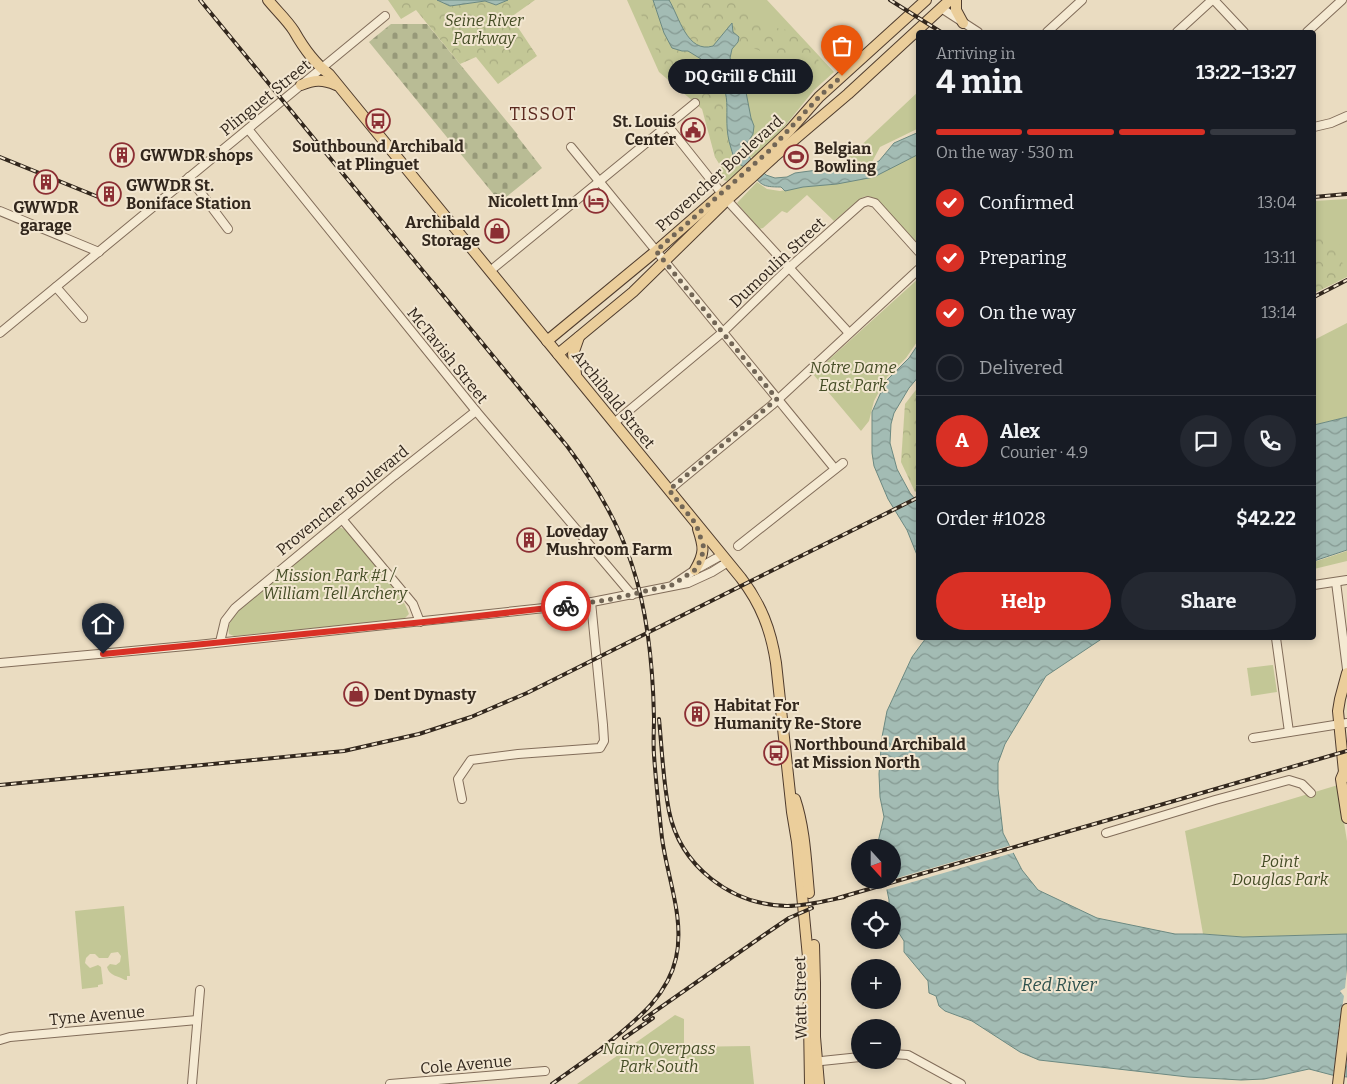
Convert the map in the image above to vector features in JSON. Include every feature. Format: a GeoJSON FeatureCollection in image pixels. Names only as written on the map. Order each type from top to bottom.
{"type":"FeatureCollection","features":[{"type":"Feature","properties":{"kind":"main road","name":"Archibald Street"},"geometry":{"type":"LineString","coordinates":[[268,0],[294,31],[302,36],[325,69],[579,382],[725,558],[749,588],[763,611],[773,642],[789,782],[807,912]]}},
{"type":"Feature","properties":{"kind":"main road","name":"Provencher Boulevard"},"geometry":{"type":"LineString","coordinates":[[797,130],[819,97],[925,0]]}},
{"type":"Feature","properties":{"kind":"main road"},"geometry":{"type":"LineString","coordinates":[[925,0],[941,8]]}},
{"type":"Feature","properties":{"kind":"main road","name":"Provencher Boulevard"},"geometry":{"type":"LineString","coordinates":[[917,30],[950,0]]}},
{"type":"Feature","properties":{"kind":"main road"},"geometry":{"type":"LineString","coordinates":[[956,0],[956,10],[963,23]]}},
{"type":"Feature","properties":{"kind":"main road","name":"Provencher Boulevard"},"geometry":{"type":"LineString","coordinates":[[547,341],[725,196],[797,130],[848,94],[916,31]]}},
{"type":"Feature","properties":{"kind":"main road"},"geometry":{"type":"LineString","coordinates":[[301,85],[317,80],[325,80],[339,86]]}},
{"type":"Feature","properties":{"kind":"main road","name":"Provencher Boulevard"},"geometry":{"type":"LineString","coordinates":[[558,354],[633,292],[665,262],[725,196]]}},
{"type":"Feature","properties":{"kind":"main road"},"geometry":{"type":"LineString","coordinates":[[528,318],[545,328],[569,322]]}},
{"type":"Feature","properties":{"kind":"main road"},"geometry":{"type":"LineString","coordinates":[[579,336],[574,347],[573,358],[579,382]]}},
{"type":"Feature","properties":{"kind":"main road"},"geometry":{"type":"LineString","coordinates":[[695,570],[704,548],[696,524]]}},
{"type":"Feature","properties":{"kind":"main road"},"geometry":{"type":"LineString","coordinates":[[1347,673],[1340,699],[1346,774],[1341,779],[1345,788],[1347,818]]}},
{"type":"Feature","properties":{"kind":"main road","name":"Watt Street"},"geometry":{"type":"LineString","coordinates":[[807,912],[815,958],[813,1062],[810,1084]]}},
{"type":"Feature","properties":{"kind":"main road"},"geometry":{"type":"LineString","coordinates":[[1338,1084],[1347,1009]]}},
{"type":"Feature","properties":{"kind":"main road","name":"Watt Street"},"geometry":{"type":"LineString","coordinates":[[813,1062],[819,1084]]}},
{"type":"Feature","properties":{"kind":"street"},"geometry":{"type":"LineString","coordinates":[[1049,30],[1082,0]]}},
{"type":"Feature","properties":{"kind":"street"},"geometry":{"type":"LineString","coordinates":[[1178,30],[1213,0],[1242,30]]}},
{"type":"Feature","properties":{"kind":"street"},"geometry":{"type":"LineString","coordinates":[[1309,30],[1342,0]]}},
{"type":"Feature","properties":{"kind":"street"},"geometry":{"type":"LineString","coordinates":[[941,8],[975,30]]}},
{"type":"Feature","properties":{"kind":"street","name":"Plinguet Street"},"geometry":{"type":"LineString","coordinates":[[0,332],[301,85],[325,69],[385,16]]}},
{"type":"Feature","properties":{"kind":"street"},"geometry":{"type":"LineString","coordinates":[[490,271],[695,103]]}},
{"type":"Feature","properties":{"kind":"street"},"geometry":{"type":"LineString","coordinates":[[1316,127],[1335,122],[1347,116]]}},
{"type":"Feature","properties":{"kind":"street"},"geometry":{"type":"LineString","coordinates":[[668,126],[725,196],[849,333]]}},
{"type":"Feature","properties":{"kind":"street","name":"McTavish Street"},"geometry":{"type":"LineString","coordinates":[[248,129],[476,411],[632,595]]}},
{"type":"Feature","properties":{"kind":"street"},"geometry":{"type":"LineString","coordinates":[[571,147],[835,470]]}},
{"type":"Feature","properties":{"kind":"street"},"geometry":{"type":"LineString","coordinates":[[188,177],[228,229]]}},
{"type":"Feature","properties":{"kind":"street","name":"Dumoulin Street"},"geometry":{"type":"LineString","coordinates":[[614,423],[723,332],[790,267],[859,205],[868,201],[872,202],[881,209],[916,249]]}},
{"type":"Feature","properties":{"kind":"street"},"geometry":{"type":"LineString","coordinates":[[0,211],[99,252]]}},
{"type":"Feature","properties":{"kind":"street"},"geometry":{"type":"LineString","coordinates":[[669,490],[777,399],[916,272]]}},
{"type":"Feature","properties":{"kind":"street"},"geometry":{"type":"LineString","coordinates":[[56,286],[83,318]]}},
{"type":"Feature","properties":{"kind":"street","name":"Provencher Boulevard"},"geometry":{"type":"LineString","coordinates":[[220,642],[225,621],[235,608],[476,411]]}},
{"type":"Feature","properties":{"kind":"street"},"geometry":{"type":"LineString","coordinates":[[738,546],[843,463]]}},
{"type":"Feature","properties":{"kind":"street"},"geometry":{"type":"LineString","coordinates":[[342,519],[413,604],[420,622]]}},
{"type":"Feature","properties":{"kind":"street"},"geometry":{"type":"LineString","coordinates":[[672,585],[695,570],[725,558]]}},
{"type":"Feature","properties":{"kind":"street"},"geometry":{"type":"LineString","coordinates":[[0,663],[420,622],[591,602],[688,583],[722,567],[725,558]]}},
{"type":"Feature","properties":{"kind":"street"},"geometry":{"type":"LineString","coordinates":[[1316,585],[1347,580]]}},
{"type":"Feature","properties":{"kind":"street"},"geometry":{"type":"LineString","coordinates":[[1336,582],[1347,669]]}},
{"type":"Feature","properties":{"kind":"street"},"geometry":{"type":"LineString","coordinates":[[462,799],[458,779],[471,760],[518,754],[600,748],[604,741],[591,602]]}},
{"type":"Feature","properties":{"kind":"street"},"geometry":{"type":"LineString","coordinates":[[1276,640],[1289,732]]}},
{"type":"Feature","properties":{"kind":"street"},"geometry":{"type":"LineString","coordinates":[[1253,738],[1343,723]]}},
{"type":"Feature","properties":{"kind":"street"},"geometry":{"type":"LineString","coordinates":[[1106,833],[1284,780],[1302,784],[1311,793]]}},
{"type":"Feature","properties":{"kind":"street"},"geometry":{"type":"LineString","coordinates":[[192,1084],[200,990]]}},
{"type":"Feature","properties":{"kind":"street","name":"Tyne Avenue"},"geometry":{"type":"LineString","coordinates":[[0,1040],[10,1037],[196,1020]]}},
{"type":"Feature","properties":{"kind":"street"},"geometry":{"type":"LineString","coordinates":[[901,1055],[908,1055],[961,1084]]}},
{"type":"Feature","properties":{"kind":"street"},"geometry":{"type":"LineString","coordinates":[[813,1062],[851,1058]]}},
{"type":"Feature","properties":{"kind":"street","name":"Cole Avenue"},"geometry":{"type":"LineString","coordinates":[[390,1084],[545,1071]]}},
{"type":"Feature","properties":{"kind":"green space","name":"Seine River Parkway"},"geometry":{"type":"Polygon","coordinates":[[[388,0],[437,0],[450,6],[485,1],[496,5],[508,0],[535,0],[511,17],[537,56],[498,84],[476,57],[460,64],[416,10],[401,19],[388,0]]]}},
{"type":"Feature","properties":{"kind":"green space"},"geometry":{"type":"Polygon","coordinates":[[[627,0],[767,0],[834,72],[814,90],[777,136],[754,158],[751,157],[742,166],[743,168],[727,181],[720,179],[721,167],[715,157],[702,109],[659,72],[627,0]]]}},
{"type":"Feature","properties":{"kind":"green space"},"geometry":{"type":"Polygon","coordinates":[[[635,0],[653,0],[664,33],[672,48],[688,51],[701,59],[703,65],[715,73],[724,88],[727,100],[727,136],[736,160],[724,169],[715,157],[704,107],[681,90],[662,64],[635,0]]]}},
{"type":"Feature","properties":{"kind":"green space"},"geometry":{"type":"Polygon","coordinates":[[[669,0],[739,0],[743,8],[766,26],[787,30],[799,37],[818,58],[819,63],[811,81],[792,78],[763,52],[738,42],[739,37],[733,32],[732,23],[713,46],[704,47],[697,44],[685,32],[669,0]]]}},
{"type":"Feature","properties":{"kind":"green space"},"geometry":{"type":"Polygon","coordinates":[[[391,24],[427,24],[518,135],[542,168],[500,202],[369,42],[391,24]]]}},
{"type":"Feature","properties":{"kind":"green space"},"geometry":{"type":"Polygon","coordinates":[[[916,94],[916,129],[880,147],[872,162],[858,170],[836,169],[916,94]]]}},
{"type":"Feature","properties":{"kind":"green space","name":"Belgian Bowling"},"geometry":{"type":"Polygon","coordinates":[[[796,149],[805,159],[797,166],[788,156],[796,149]]]}},
{"type":"Feature","properties":{"kind":"green space"},"geometry":{"type":"Polygon","coordinates":[[[916,153],[916,242],[876,199],[870,197],[860,199],[834,221],[807,195],[787,213],[782,211],[763,228],[759,229],[737,203],[757,182],[767,189],[780,191],[873,174],[916,153]]]}},
{"type":"Feature","properties":{"kind":"green space"},"geometry":{"type":"Polygon","coordinates":[[[1347,199],[1347,277],[1316,292],[1316,201],[1347,199]]]}},
{"type":"Feature","properties":{"kind":"green space"},"geometry":{"type":"Polygon","coordinates":[[[1316,237],[1346,247],[1340,260],[1347,268],[1347,271],[1339,276],[1337,282],[1316,292],[1316,237]]]}},
{"type":"Feature","properties":{"kind":"green space","name":"Notre Dame East Park"},"geometry":{"type":"Polygon","coordinates":[[[916,281],[916,343],[906,358],[887,377],[874,401],[869,421],[861,431],[813,374],[916,281]]]}},
{"type":"Feature","properties":{"kind":"green space"},"geometry":{"type":"Polygon","coordinates":[[[1347,323],[1347,417],[1316,425],[1316,339],[1347,323]]]}},
{"type":"Feature","properties":{"kind":"green space"},"geometry":{"type":"Polygon","coordinates":[[[916,390],[915,492],[901,462],[905,404],[916,390]]]}},
{"type":"Feature","properties":{"kind":"green space","name":"Mission Park #1 / William Tell Archery"},"geometry":{"type":"Polygon","coordinates":[[[339,527],[346,530],[398,593],[409,614],[404,619],[234,636],[229,634],[229,625],[237,612],[339,527]]]}},
{"type":"Feature","properties":{"kind":"green space"},"geometry":{"type":"Polygon","coordinates":[[[1347,551],[1347,561],[1316,569],[1316,561],[1347,551]]]}},
{"type":"Feature","properties":{"kind":"green space"},"geometry":{"type":"Polygon","coordinates":[[[1273,665],[1277,692],[1251,696],[1247,668],[1273,665]]]}},
{"type":"Feature","properties":{"kind":"green space","name":"Point Douglas Park"},"geometry":{"type":"Polygon","coordinates":[[[1338,785],[1347,841],[1347,934],[1243,937],[1203,934],[1185,831],[1338,785]]]}},
{"type":"Feature","properties":{"kind":"green space"},"geometry":{"type":"Polygon","coordinates":[[[124,906],[130,976],[127,976],[127,980],[125,980],[108,970],[107,967],[110,964],[116,965],[120,962],[121,956],[118,952],[111,953],[108,958],[99,958],[95,954],[90,954],[86,958],[85,963],[90,968],[98,965],[101,967],[103,984],[98,985],[98,987],[82,989],[75,911],[124,906]]]}},
{"type":"Feature","properties":{"kind":"green space","name":"Nairn Overpass Park South"},"geometry":{"type":"Polygon","coordinates":[[[675,1015],[684,1019],[684,1047],[750,1046],[754,1084],[577,1084],[675,1015]]]}},
{"type":"Feature","properties":{"kind":"water"},"geometry":{"type":"Polygon","coordinates":[[[437,0],[508,0],[496,5],[485,1],[450,6],[437,0]]]}},
{"type":"Feature","properties":{"kind":"water"},"geometry":{"type":"Polygon","coordinates":[[[653,0],[669,0],[680,24],[690,39],[704,47],[713,46],[732,23],[733,32],[739,37],[738,42],[732,49],[730,58],[745,87],[754,126],[753,134],[746,145],[746,150],[750,158],[766,175],[775,178],[787,177],[795,173],[832,168],[839,172],[854,172],[879,161],[894,143],[916,133],[916,156],[874,177],[837,184],[803,187],[785,191],[781,187],[762,184],[737,162],[733,155],[728,135],[727,102],[722,83],[715,74],[703,65],[701,59],[688,51],[672,48],[664,33],[653,0]]]}},
{"type":"Feature","properties":{"kind":"water"},"geometry":{"type":"Polygon","coordinates":[[[916,348],[916,380],[894,413],[891,424],[890,443],[897,469],[916,500],[916,552],[907,530],[888,499],[874,466],[872,453],[872,412],[886,381],[909,358],[916,348]]]}},
{"type":"Feature","properties":{"kind":"water"},"geometry":{"type":"Polygon","coordinates":[[[1347,417],[1347,550],[1316,560],[1316,425],[1347,417]]]}},
{"type":"Feature","properties":{"kind":"water","name":"Red River"},"geometry":{"type":"Polygon","coordinates":[[[925,640],[1100,640],[1046,676],[1005,744],[998,763],[998,789],[1003,833],[1022,870],[1038,890],[1097,918],[1175,934],[1243,937],[1347,934],[1347,1077],[1309,1069],[1264,1079],[1241,1080],[1188,1077],[1039,1060],[1020,1052],[972,1021],[945,1011],[939,1006],[936,996],[929,993],[928,981],[904,952],[904,941],[901,936],[901,899],[889,899],[887,889],[901,889],[901,839],[879,839],[884,817],[880,797],[879,774],[882,737],[887,711],[912,657],[925,640]]]}},
{"type":"Feature","properties":{"kind":"pier"},"geometry":{"type":"Polygon","coordinates":[[[1012,845],[1016,852],[901,885],[901,877],[1012,845]]]}},
{"type":"Feature","properties":{"kind":"pier"},"geometry":{"type":"Polygon","coordinates":[[[1347,969],[1347,1059],[1344,1079],[1333,1078],[1338,1028],[1344,996],[1340,991],[1345,988],[1347,969]]]}},
{"type":"Feature","properties":{"kind":"railway"},"geometry":{"type":"LineString","coordinates":[[200,0],[567,446],[587,474],[620,533],[637,583],[649,640],[658,797],[664,853],[677,913],[678,943],[676,958],[665,986],[636,1020],[601,1049]]}},
{"type":"Feature","properties":{"kind":"railway"},"geometry":{"type":"LineString","coordinates":[[890,0],[938,30]]}},
{"type":"Feature","properties":{"kind":"railway"},"geometry":{"type":"LineString","coordinates":[[0,157],[113,203]]}},
{"type":"Feature","properties":{"kind":"railway"},"geometry":{"type":"LineString","coordinates":[[1316,197],[1347,194]]}},
{"type":"Feature","properties":{"kind":"railway"},"geometry":{"type":"LineString","coordinates":[[1316,296],[1347,280]]}},
{"type":"Feature","properties":{"kind":"railway"},"geometry":{"type":"LineString","coordinates":[[0,785],[344,751],[419,734],[471,717],[527,693],[916,498]]}},
{"type":"Feature","properties":{"kind":"railway"},"geometry":{"type":"LineString","coordinates":[[659,719],[669,811],[675,831],[684,849],[696,865],[711,879],[728,890],[766,904],[802,905],[844,897]]}},
{"type":"Feature","properties":{"kind":"railway"},"geometry":{"type":"LineString","coordinates":[[838,898],[1347,751]]}},
{"type":"Feature","properties":{"kind":"railway"},"geometry":{"type":"LineString","coordinates":[[644,1019],[789,918],[812,908]]}},
{"type":"Feature","properties":{"kind":"railway"},"geometry":{"type":"LineString","coordinates":[[624,1038],[653,1018]]}},
{"type":"Feature","properties":{"kind":"railway"},"geometry":{"type":"LineString","coordinates":[[552,1084],[607,1045]]}},
{"type":"Feature","properties":{"kind":"way so far"},"geometry":{"type":"LineString","coordinates":[[566,606],[607,600],[672,585],[695,570],[700,561],[704,548],[696,524],[669,490],[777,399],[656,251],[723,194],[769,151],[819,97],[842,76]]}},
{"type":"Feature","properties":{"kind":"place","name":"DQ Grill & Chill"},"geometry":{"type":"Point","coordinates":[842,76]}},
{"type":"Feature","properties":{"kind":"place","name":"Southbound Archibald at Plinguet"},"geometry":{"type":"Point","coordinates":[378,121]}},
{"type":"Feature","properties":{"kind":"place","name":"St. Louis Center"},"geometry":{"type":"Point","coordinates":[693,130]}},
{"type":"Feature","properties":{"kind":"place","name":"GWWDR shops"},"geometry":{"type":"Point","coordinates":[122,155]}},
{"type":"Feature","properties":{"kind":"place","name":"Belgian Bowling"},"geometry":{"type":"Point","coordinates":[796,157]}},
{"type":"Feature","properties":{"kind":"place","name":"GWWDR garage"},"geometry":{"type":"Point","coordinates":[46,182]}},
{"type":"Feature","properties":{"kind":"place","name":"GWWDR St. Boniface Station"},"geometry":{"type":"Point","coordinates":[109,194]}},
{"type":"Feature","properties":{"kind":"place","name":"Nicolett Inn"},"geometry":{"type":"Point","coordinates":[596,201]}},
{"type":"Feature","properties":{"kind":"place","name":"Archibald Storage"},"geometry":{"type":"Point","coordinates":[497,231]}},
{"type":"Feature","properties":{"kind":"place","name":"Loveday Mushroom Farm"},"geometry":{"type":"Point","coordinates":[529,540]}},
{"type":"Feature","properties":{"kind":"place","name":"Dent Dynasty"},"geometry":{"type":"Point","coordinates":[356,694]}},
{"type":"Feature","properties":{"kind":"place","name":"Habitat For Humanity Re-Store"},"geometry":{"type":"Point","coordinates":[697,714]}},
{"type":"Feature","properties":{"kind":"place","name":"Northbound Archibald at Mission North"},"geometry":{"type":"Point","coordinates":[776,753]}},
{"type":"Feature","properties":{"kind":"district","name":"TISSOT"},"geometry":{"type":"Point","coordinates":[543,114]}},
{"type":"Feature","properties":{"kind":"route"},"geometry":{"type":"LineString","coordinates":[[103,654],[566,606]]}}]}
